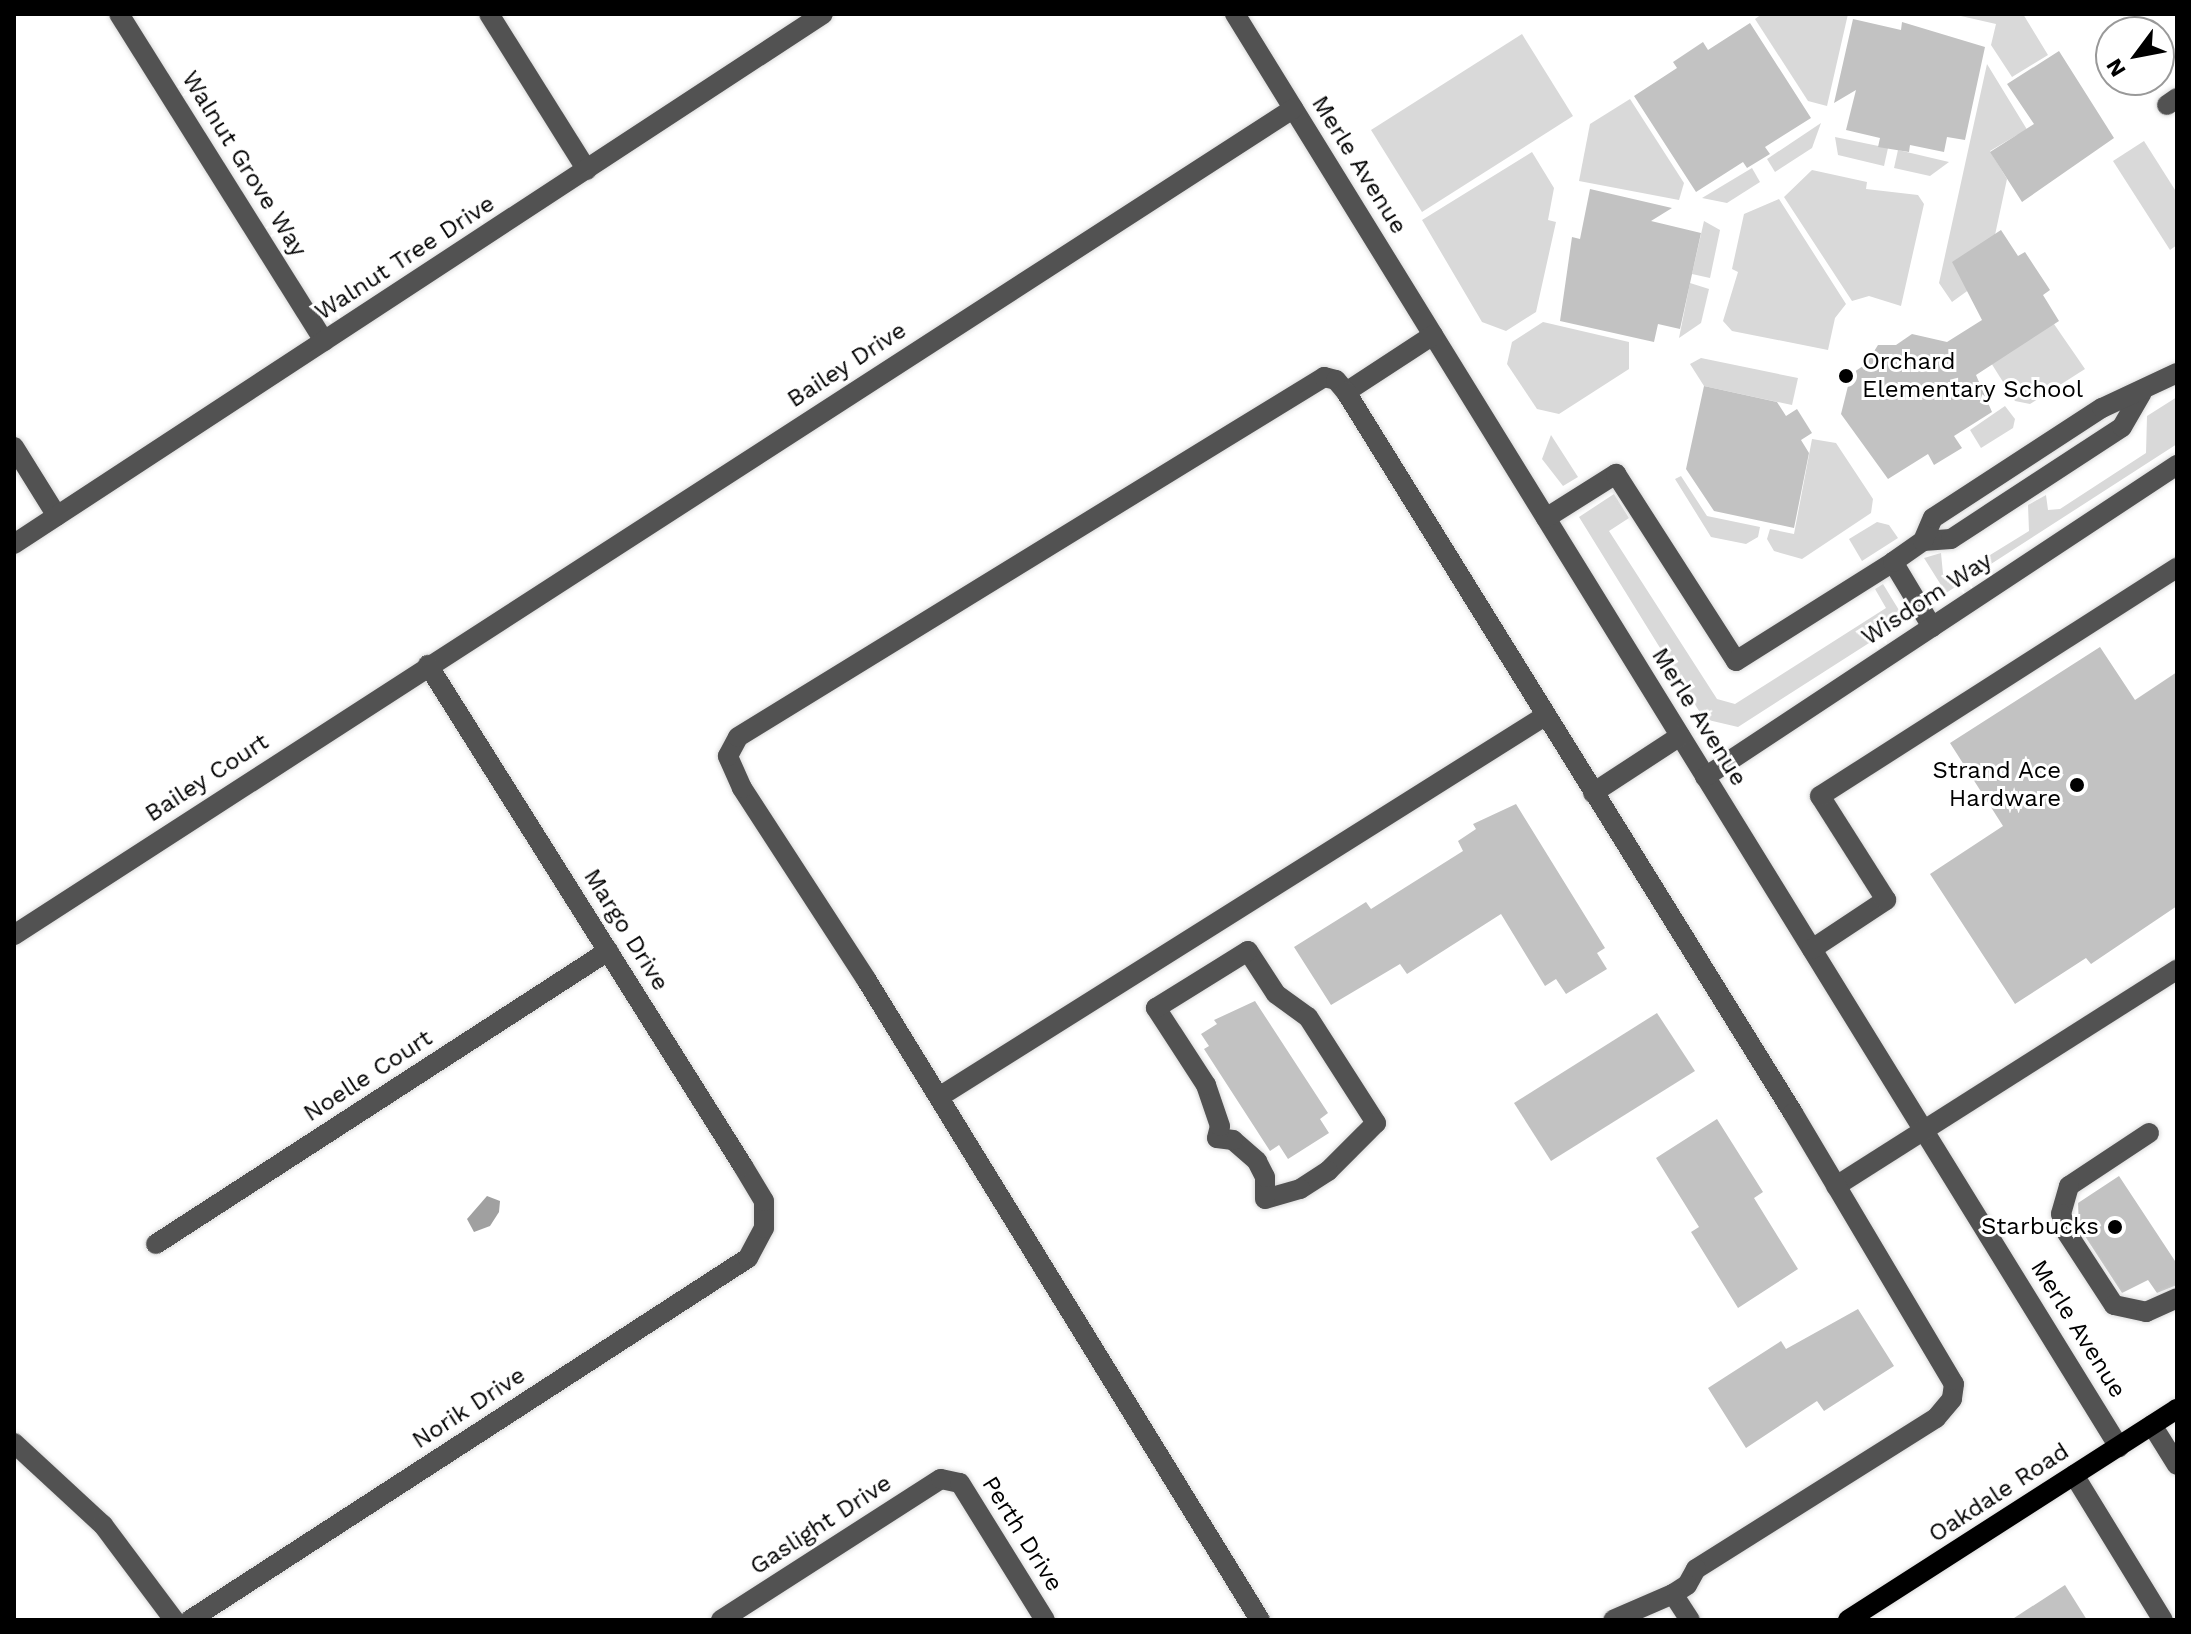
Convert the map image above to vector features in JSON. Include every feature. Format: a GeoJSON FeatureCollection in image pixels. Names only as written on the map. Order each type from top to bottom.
{"type":"FeatureCollection","features":[{"type":"Feature","properties":{"kind":"main road","name":"Oakdale Road"},"geometry":{"type":"LineString","coordinates":[[1848,1620],[2177,1409]]}},
{"type":"Feature","properties":{"kind":"street","name":"Walnut Grove Way"},"geometry":{"type":"LineString","coordinates":[[119,14],[324,341]]}},
{"type":"Feature","properties":{"kind":"street"},"geometry":{"type":"LineString","coordinates":[[489,14],[587,170]]}},
{"type":"Feature","properties":{"kind":"street","name":"Walnut Tree Drive"},"geometry":{"type":"LineString","coordinates":[[14,544],[823,14]]}},
{"type":"Feature","properties":{"kind":"street","name":"Merle Avenue"},"geometry":{"type":"LineString","coordinates":[[1235,14],[2119,1447]]}},
{"type":"Feature","properties":{"kind":"street","name":"Bailey Drive"},"geometry":{"type":"LineString","coordinates":[[428,665],[1293,109]]}},
{"type":"Feature","properties":{"kind":"street"},"geometry":{"type":"LineString","coordinates":[[1346,392],[1433,335]]}},
{"type":"Feature","properties":{"kind":"street"},"geometry":{"type":"LineString","coordinates":[[1546,518],[1616,474],[1736,661],[1923,541],[1933,518],[2102,408],[2142,393],[2177,373]]}},
{"type":"Feature","properties":{"kind":"street"},"geometry":{"type":"LineString","coordinates":[[1260,1620],[939,1097],[742,788],[728,756],[732,744],[1311,381],[1336,380],[1836,1186],[1954,1384],[1952,1399],[1936,1418],[1696,1569],[1687,1585],[1673,1594],[1613,1620]]}},
{"type":"Feature","properties":{"kind":"street"},"geometry":{"type":"LineString","coordinates":[[14,447],[57,516]]}},
{"type":"Feature","properties":{"kind":"street","name":"Wisdom Way"},"geometry":{"type":"LineString","coordinates":[[1705,777],[2177,465]]}},
{"type":"Feature","properties":{"kind":"street"},"geometry":{"type":"LineString","coordinates":[[1893,562],[1932,627]]}},
{"type":"Feature","properties":{"kind":"street"},"geometry":{"type":"LineString","coordinates":[[1812,949],[1886,900],[1820,796],[2177,568]]}},
{"type":"Feature","properties":{"kind":"street","name":"Bailey Court"},"geometry":{"type":"LineString","coordinates":[[14,935],[428,665]]}},
{"type":"Feature","properties":{"kind":"street","name":"Margo Drive"},"geometry":{"type":"LineString","coordinates":[[428,665],[764,1201],[764,1228]]}},
{"type":"Feature","properties":{"kind":"street"},"geometry":{"type":"LineString","coordinates":[[939,1097],[1545,716]]}},
{"type":"Feature","properties":{"kind":"street"},"geometry":{"type":"LineString","coordinates":[[1593,793],[1680,736]]}},
{"type":"Feature","properties":{"kind":"street","name":"Noelle Court"},"geometry":{"type":"LineString","coordinates":[[156,1244],[608,951]]}},
{"type":"Feature","properties":{"kind":"street"},"geometry":{"type":"LineString","coordinates":[[1248,951],[1252,955],[1276,994],[1308,1017],[1376,1123],[1328,1171],[1300,1189],[1265,1199],[1265,1177],[1257,1161],[1233,1140],[1217,1138],[1220,1126],[1206,1085],[1156,1008],[1248,951]]}},
{"type":"Feature","properties":{"kind":"street"},"geometry":{"type":"LineString","coordinates":[[1836,1186],[1926,1134],[2177,970]]}},
{"type":"Feature","properties":{"kind":"street"},"geometry":{"type":"LineString","coordinates":[[2149,1133],[2069,1186],[2061,1214],[2067,1233],[2114,1305],[2146,1312],[2177,1298]]}},
{"type":"Feature","properties":{"kind":"street","name":"Norik Drive"},"geometry":{"type":"LineString","coordinates":[[190,1620],[748,1258],[764,1228]]}},
{"type":"Feature","properties":{"kind":"street"},"geometry":{"type":"LineString","coordinates":[[2152,1425],[2177,1465]]}},
{"type":"Feature","properties":{"kind":"street"},"geometry":{"type":"LineString","coordinates":[[14,1443],[103,1525],[174,1620]]}},
{"type":"Feature","properties":{"kind":"street"},"geometry":{"type":"LineString","coordinates":[[2074,1475],[2163,1620]]}},
{"type":"Feature","properties":{"kind":"street","name":"Gaslight Drive"},"geometry":{"type":"LineString","coordinates":[[723,1619],[941,1479],[952,1479]]}},
{"type":"Feature","properties":{"kind":"street","name":"Perth Drive"},"geometry":{"type":"LineString","coordinates":[[952,1479],[960,1483],[1045,1620]]}},
{"type":"Feature","properties":{"kind":"street"},"geometry":{"type":"LineString","coordinates":[[1673,1594],[1690,1620]]}},
{"type":"Feature","properties":{"kind":"shaded area"},"geometry":{"type":"Polygon","coordinates":[[[1762,14],[1848,14],[1827,106],[1808,101],[1755,19],[1762,14]]]}},
{"type":"Feature","properties":{"kind":"shaded area"},"geometry":{"type":"Polygon","coordinates":[[[1952,14],[2023,14],[2048,55],[2012,77],[1991,45],[1996,24],[1952,14]]]}},
{"type":"Feature","properties":{"kind":"shaded area"},"geometry":{"type":"Polygon","coordinates":[[[1522,34],[1573,116],[1422,212],[1371,130],[1522,34]]]}},
{"type":"Feature","properties":{"kind":"shaded area"},"geometry":{"type":"Polygon","coordinates":[[[1987,64],[2042,154],[2017,135],[1990,151],[2007,179],[1995,235],[1970,289],[1952,302],[1939,283],[1987,64]]]}},
{"type":"Feature","properties":{"kind":"shaded area"},"geometry":{"type":"Polygon","coordinates":[[[1630,99],[1684,183],[1679,200],[1579,181],[1590,124],[1630,99]]]}},
{"type":"Feature","properties":{"kind":"shaded area"},"geometry":{"type":"Polygon","coordinates":[[[1821,123],[1812,148],[1775,172],[1767,159],[1821,123]]]}},
{"type":"Feature","properties":{"kind":"shaded area"},"geometry":{"type":"Polygon","coordinates":[[[1835,137],[1888,148],[1884,166],[1838,155],[1835,137]]]}},
{"type":"Feature","properties":{"kind":"shaded area"},"geometry":{"type":"Polygon","coordinates":[[[2144,141],[2177,193],[2177,245],[2170,250],[2113,161],[2144,141]]]}},
{"type":"Feature","properties":{"kind":"shaded area"},"geometry":{"type":"Polygon","coordinates":[[[1898,150],[1949,162],[1930,176],[1894,168],[1898,150]]]}},
{"type":"Feature","properties":{"kind":"shaded area"},"geometry":{"type":"Polygon","coordinates":[[[1532,152],[1554,188],[1548,220],[1556,222],[1536,312],[1506,331],[1482,322],[1422,220],[1532,152]]]}},
{"type":"Feature","properties":{"kind":"shaded area"},"geometry":{"type":"Polygon","coordinates":[[[1752,168],[1760,182],[1727,203],[1702,198],[1752,168]]]}},
{"type":"Feature","properties":{"kind":"shaded area"},"geometry":{"type":"Polygon","coordinates":[[[1812,170],[1867,182],[1866,189],[1918,195],[1924,204],[1901,306],[1869,296],[1852,301],[1784,197],[1812,170]]]}},
{"type":"Feature","properties":{"kind":"shaded area"},"geometry":{"type":"Polygon","coordinates":[[[1779,199],[1846,304],[1835,318],[1828,350],[1732,331],[1723,321],[1738,272],[1732,269],[1744,214],[1779,199]]]}},
{"type":"Feature","properties":{"kind":"shaded area"},"geometry":{"type":"Polygon","coordinates":[[[1704,221],[1720,230],[1710,278],[1692,274],[1704,221]]]}},
{"type":"Feature","properties":{"kind":"shaded area"},"geometry":{"type":"Polygon","coordinates":[[[1690,283],[1709,289],[1701,323],[1679,338],[1690,283]]]}},
{"type":"Feature","properties":{"kind":"shaded area"},"geometry":{"type":"Polygon","coordinates":[[[1543,322],[1629,342],[1629,369],[1559,414],[1537,409],[1507,364],[1512,342],[1543,322]]]}},
{"type":"Feature","properties":{"kind":"shaded area"},"geometry":{"type":"Polygon","coordinates":[[[2054,324],[2085,369],[2030,404],[2015,401],[1976,339],[2054,324]]]}},
{"type":"Feature","properties":{"kind":"shaded area"},"geometry":{"type":"Polygon","coordinates":[[[1701,358],[1798,378],[1792,405],[1704,386],[1690,364],[1701,358]]]}},
{"type":"Feature","properties":{"kind":"shaded area"},"geometry":{"type":"Polygon","coordinates":[[[2177,397],[2177,444],[1946,593],[1924,558],[1941,553],[1943,574],[1956,576],[2029,531],[2028,505],[2046,495],[2048,510],[2060,509],[2146,453],[2147,416],[2177,397]]]}},
{"type":"Feature","properties":{"kind":"shaded area"},"geometry":{"type":"Polygon","coordinates":[[[2005,406],[2015,419],[2013,428],[1981,448],[1970,430],[2005,406]]]}},
{"type":"Feature","properties":{"kind":"shaded area"},"geometry":{"type":"Polygon","coordinates":[[[1551,435],[1578,477],[1563,486],[1542,459],[1551,435]]]}},
{"type":"Feature","properties":{"kind":"shaded area"},"geometry":{"type":"Polygon","coordinates":[[[1812,439],[1836,443],[1873,499],[1871,513],[1802,559],[1774,551],[1767,539],[1770,529],[1794,534],[1812,439]]]}},
{"type":"Feature","properties":{"kind":"shaded area"},"geometry":{"type":"Polygon","coordinates":[[[1681,476],[1707,516],[1760,527],[1758,537],[1746,544],[1711,537],[1675,479],[1681,476]]]}},
{"type":"Feature","properties":{"kind":"shaded area"},"geometry":{"type":"Polygon","coordinates":[[[1614,494],[1629,518],[1609,531],[1717,699],[1735,704],[1886,608],[1875,589],[1883,584],[1905,620],[1738,727],[1704,719],[1579,517],[1614,494]]]}},
{"type":"Feature","properties":{"kind":"shaded area"},"geometry":{"type":"Polygon","coordinates":[[[1877,522],[1889,525],[1898,538],[1862,561],[1849,539],[1877,522]]]}},
{"type":"Feature","properties":{"kind":"shaded area"},"geometry":{"type":"Polygon","coordinates":[[[487,1196],[500,1201],[499,1212],[490,1226],[474,1232],[467,1219],[487,1196]]]}},
{"type":"Feature","properties":{"kind":"building"},"geometry":{"type":"Polygon","coordinates":[[[1853,19],[1901,30],[1902,22],[1985,47],[1965,140],[1947,137],[1944,152],[1910,145],[1909,152],[1878,147],[1880,138],[1846,130],[1856,90],[1834,103],[1853,19]]]}},
{"type":"Feature","properties":{"kind":"building"},"geometry":{"type":"Polygon","coordinates":[[[1750,23],[1811,118],[1765,147],[1770,154],[1747,168],[1743,162],[1696,192],[1634,96],[1677,68],[1673,62],[1703,42],[1708,50],[1750,23]]]}},
{"type":"Feature","properties":{"kind":"building"},"geometry":{"type":"Polygon","coordinates":[[[2059,51],[2114,138],[2022,202],[1990,152],[2034,124],[2007,84],[2059,51]]]}},
{"type":"Feature","properties":{"kind":"building"},"geometry":{"type":"Polygon","coordinates":[[[1590,189],[1672,208],[1651,221],[1701,233],[1680,329],[1658,324],[1654,342],[1560,321],[1572,237],[1580,239],[1590,189]]]}},
{"type":"Feature","properties":{"kind":"building"},"geometry":{"type":"Polygon","coordinates":[[[2001,230],[2018,256],[2025,252],[2050,290],[2043,295],[2059,321],[1976,375],[1992,412],[1954,436],[1962,448],[1934,465],[1928,454],[1888,479],[1841,414],[1851,374],[1866,364],[1878,345],[1896,345],[1912,334],[1947,342],[1982,320],[1952,262],[2001,230]]]}},
{"type":"Feature","properties":{"kind":"building"},"geometry":{"type":"Polygon","coordinates":[[[1704,386],[1777,402],[1786,416],[1797,409],[1812,433],[1801,440],[1809,453],[1794,528],[1714,511],[1686,469],[1704,386]]]}},
{"type":"Feature","properties":{"kind":"building","name":"Strand Ace Hardware"},"geometry":{"type":"Polygon","coordinates":[[[2100,647],[2135,700],[2177,672],[2177,906],[2091,964],[2086,958],[2015,1004],[1930,874],[2003,826],[1950,743],[2100,647]]]}},
{"type":"Feature","properties":{"kind":"building"},"geometry":{"type":"Polygon","coordinates":[[[1516,804],[1605,948],[1597,953],[1607,969],[1566,994],[1556,979],[1545,986],[1501,914],[1407,974],[1400,964],[1331,1005],[1294,947],[1366,902],[1371,909],[1463,851],[1458,841],[1476,829],[1473,824],[1516,804]]]}},
{"type":"Feature","properties":{"kind":"building"},"geometry":{"type":"Polygon","coordinates":[[[1255,1001],[1328,1113],[1320,1119],[1329,1133],[1288,1159],[1279,1145],[1270,1151],[1204,1049],[1209,1046],[1201,1034],[1217,1024],[1214,1020],[1255,1001]]]}},
{"type":"Feature","properties":{"kind":"building"},"geometry":{"type":"Polygon","coordinates":[[[1657,1013],[1695,1071],[1551,1161],[1514,1103],[1657,1013]]]}},
{"type":"Feature","properties":{"kind":"building"},"geometry":{"type":"Polygon","coordinates":[[[1717,1119],[1763,1192],[1754,1198],[1798,1269],[1738,1308],[1691,1232],[1699,1227],[1656,1158],[1717,1119]]]}},
{"type":"Feature","properties":{"kind":"building","name":"Starbucks"},"geometry":{"type":"Polygon","coordinates":[[[2119,1176],[2177,1264],[2177,1285],[2157,1293],[2148,1280],[2122,1293],[2079,1227],[2078,1203],[2119,1176]]]}},
{"type":"Feature","properties":{"kind":"building"},"geometry":{"type":"Polygon","coordinates":[[[1858,1309],[1894,1366],[1824,1411],[1817,1401],[1746,1448],[1708,1388],[1781,1341],[1786,1349],[1858,1309]]]}},
{"type":"Feature","properties":{"kind":"building"},"geometry":{"type":"Polygon","coordinates":[[[2065,1585],[2087,1620],[2011,1620],[2065,1585]]]}},
{"type":"Feature","properties":{"kind":"place","name":"Orchard Elementary School"},"geometry":{"type":"Point","coordinates":[1846,376]}},
{"type":"Feature","properties":{"kind":"place","name":"Strand Ace Hardware"},"geometry":{"type":"Point","coordinates":[2077,785]}},
{"type":"Feature","properties":{"kind":"place","name":"Starbucks"},"geometry":{"type":"Point","coordinates":[2115,1227]}}]}
